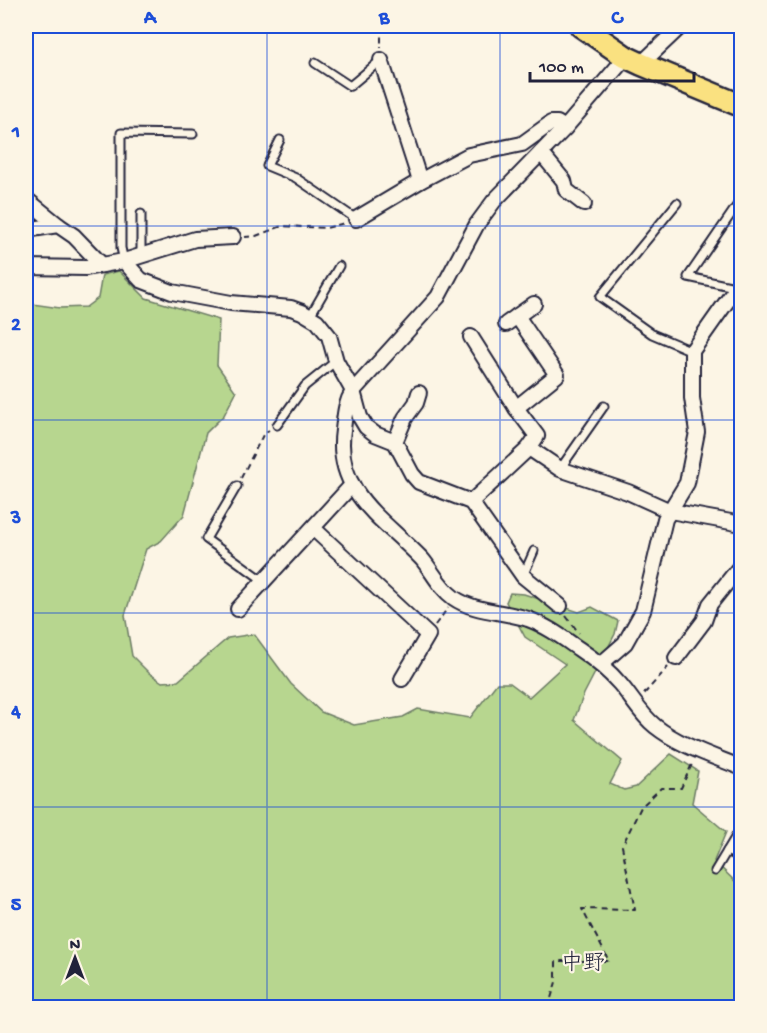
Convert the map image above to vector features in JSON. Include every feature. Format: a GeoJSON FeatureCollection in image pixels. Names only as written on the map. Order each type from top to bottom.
{"type":"FeatureCollection","features":[{"type":"Feature","properties":{"kind":"main road"},"geometry":{"type":"LineString","coordinates":[[581,26],[633,61],[741,106]]}},
{"type":"Feature","properties":{"kind":"street"},"geometry":{"type":"LineString","coordinates":[[681,26],[633,61],[494,201],[477,224],[438,297],[353,391],[346,402],[340,446],[344,470],[352,485],[372,511],[423,561],[437,582],[454,598],[467,604],[527,619],[550,629],[601,664],[654,725],[672,738],[741,768]]}},
{"type":"Feature","properties":{"kind":"street"},"geometry":{"type":"LineString","coordinates":[[381,60],[420,181]]}},
{"type":"Feature","properties":{"kind":"street"},"geometry":{"type":"LineString","coordinates":[[356,219],[469,155],[522,144],[547,124],[557,123],[565,128]]}},
{"type":"Feature","properties":{"kind":"street"},"geometry":{"type":"LineString","coordinates":[[541,153],[564,181],[566,190],[584,204]]}},
{"type":"Feature","properties":{"kind":"street"},"geometry":{"type":"LineString","coordinates":[[26,199],[74,236],[102,265]]}},
{"type":"Feature","properties":{"kind":"street"},"geometry":{"type":"LineString","coordinates":[[26,230],[58,225]]}},
{"type":"Feature","properties":{"kind":"street"},"geometry":{"type":"LineString","coordinates":[[26,267],[86,268],[124,261],[195,239],[233,237]]}},
{"type":"Feature","properties":{"kind":"street"},"geometry":{"type":"LineString","coordinates":[[124,261],[141,280],[172,292],[231,303],[282,306],[310,316],[329,336],[336,361],[353,391],[360,417],[366,428],[395,442],[412,474],[419,482],[471,502],[523,576],[561,606]]}},
{"type":"Feature","properties":{"kind":"street"},"geometry":{"type":"LineString","coordinates":[[601,664],[625,643],[643,611],[665,519],[687,483],[697,432],[692,398],[692,351],[738,283]]}},
{"type":"Feature","properties":{"kind":"street"},"geometry":{"type":"LineString","coordinates":[[516,408],[557,375],[511,320],[534,304]]}},
{"type":"Feature","properties":{"kind":"street"},"geometry":{"type":"LineString","coordinates":[[471,337],[516,408],[537,436],[529,448],[471,502]]}},
{"type":"Feature","properties":{"kind":"street"},"geometry":{"type":"LineString","coordinates":[[395,442],[419,393]]}},
{"type":"Feature","properties":{"kind":"street"},"geometry":{"type":"LineString","coordinates":[[529,448],[560,469],[628,492],[670,511],[741,524]]}},
{"type":"Feature","properties":{"kind":"street"},"geometry":{"type":"LineString","coordinates":[[238,609],[314,529],[352,485]]}},
{"type":"Feature","properties":{"kind":"street"},"geometry":{"type":"LineString","coordinates":[[314,529],[428,635],[402,679]]}},
{"type":"Feature","properties":{"kind":"street"},"geometry":{"type":"LineString","coordinates":[[675,658],[704,621],[710,604],[741,564]]}},
{"type":"Feature","properties":{"kind":"lane"},"geometry":{"type":"LineString","coordinates":[[315,63],[350,86],[381,60]]}},
{"type":"Feature","properties":{"kind":"lane"},"geometry":{"type":"LineString","coordinates":[[124,261],[121,248],[121,133],[193,134]]}},
{"type":"Feature","properties":{"kind":"lane"},"geometry":{"type":"LineString","coordinates":[[280,140],[267,166],[296,178],[356,219]]}},
{"type":"Feature","properties":{"kind":"lane"},"geometry":{"type":"LineString","coordinates":[[677,203],[600,297],[652,334],[692,351]]}},
{"type":"Feature","properties":{"kind":"lane"},"geometry":{"type":"LineString","coordinates":[[738,204],[688,277],[738,283]]}},
{"type":"Feature","properties":{"kind":"lane"},"geometry":{"type":"LineString","coordinates":[[141,214],[141,255]]}},
{"type":"Feature","properties":{"kind":"lane"},"geometry":{"type":"LineString","coordinates":[[310,316],[339,266]]}},
{"type":"Feature","properties":{"kind":"lane"},"geometry":{"type":"LineString","coordinates":[[277,425],[305,386],[336,361]]}},
{"type":"Feature","properties":{"kind":"lane"},"geometry":{"type":"LineString","coordinates":[[560,469],[604,406]]}},
{"type":"Feature","properties":{"kind":"lane"},"geometry":{"type":"LineString","coordinates":[[237,486],[206,539],[264,581]]}},
{"type":"Feature","properties":{"kind":"lane"},"geometry":{"type":"LineString","coordinates":[[523,576],[534,551]]}},
{"type":"Feature","properties":{"kind":"lane"},"geometry":{"type":"LineString","coordinates":[[715,871],[741,826]]}},
{"type":"Feature","properties":{"kind":"lane"},"geometry":{"type":"LineString","coordinates":[[727,851],[741,859]]}},
{"type":"Feature","properties":{"kind":"path"},"geometry":{"type":"LineString","coordinates":[[381,26],[381,60]]}},
{"type":"Feature","properties":{"kind":"path"},"geometry":{"type":"LineString","coordinates":[[233,237],[256,236],[282,226],[326,228],[356,219]]}},
{"type":"Feature","properties":{"kind":"path"},"geometry":{"type":"LineString","coordinates":[[237,486],[264,433],[277,425]]}},
{"type":"Feature","properties":{"kind":"path"},"geometry":{"type":"LineString","coordinates":[[428,635],[454,598]]}},
{"type":"Feature","properties":{"kind":"path"},"geometry":{"type":"LineString","coordinates":[[635,704],[675,658]]}},
{"type":"Feature","properties":{"kind":"path"},"geometry":{"type":"LineString","coordinates":[[548,1008],[556,982],[556,961],[609,961],[582,909],[635,910],[622,846],[641,807],[661,788],[681,788],[699,750]]}},
{"type":"Feature","properties":{"kind":"green space"},"geometry":{"type":"Polygon","coordinates":[[[119,271],[146,298],[219,320],[217,365],[236,392],[224,415],[206,433],[184,515],[161,541],[146,549],[125,615],[132,656],[162,682],[178,681],[228,638],[254,634],[291,684],[321,712],[354,725],[403,717],[418,709],[470,718],[497,683],[510,683],[529,697],[565,664],[525,637],[506,602],[510,593],[524,594],[579,612],[592,607],[618,621],[615,634],[584,694],[574,720],[622,761],[610,784],[624,790],[636,787],[671,754],[698,771],[692,803],[726,832],[714,861],[741,887],[741,1007],[26,1008],[26,303],[60,308],[86,307],[98,298],[102,275],[119,271]]]}},
{"type":"Feature","properties":{"kind":"district","name":"中野"},"geometry":{"type":"Point","coordinates":[583,961]}}]}
